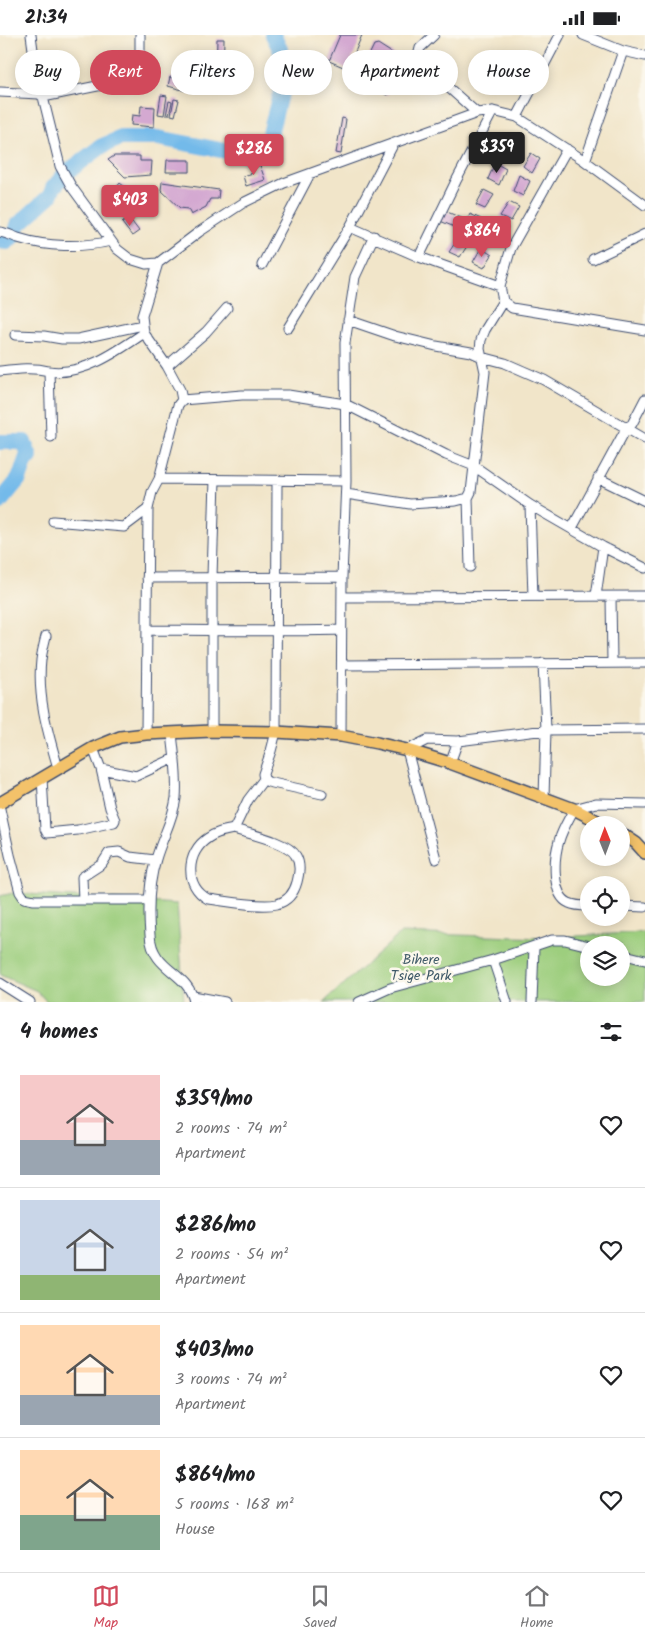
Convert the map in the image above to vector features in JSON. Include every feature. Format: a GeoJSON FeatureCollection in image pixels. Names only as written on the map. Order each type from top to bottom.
{"type":"FeatureCollection","features":[{"type":"Feature","properties":{"kind":"main road"},"geometry":{"type":"LineString","coordinates":[[0,803],[93,748],[120,737],[212,731],[276,732],[341,736],[408,750],[450,763],[574,809],[588,816]]}},
{"type":"Feature","properties":{"kind":"main road"},"geometry":{"type":"LineString","coordinates":[[630,839],[645,853]]}},
{"type":"Feature","properties":{"kind":"street"},"geometry":{"type":"LineString","coordinates":[[31,35],[41,96],[60,166],[71,186],[117,249],[130,259],[146,264],[158,263],[199,232],[243,203],[284,183],[477,113],[492,111],[517,117],[644,201]]}},
{"type":"Feature","properties":{"kind":"street"},"geometry":{"type":"LineString","coordinates":[[0,92],[41,96],[127,80],[135,75],[140,67],[140,35]]}},
{"type":"Feature","properties":{"kind":"street"},"geometry":{"type":"LineString","coordinates":[[434,35],[420,49],[418,56],[422,64],[477,113]]}},
{"type":"Feature","properties":{"kind":"street"},"geometry":{"type":"LineString","coordinates":[[517,117],[560,35]]}},
{"type":"Feature","properties":{"kind":"street"},"geometry":{"type":"LineString","coordinates":[[583,35],[623,51],[645,56]]}},
{"type":"Feature","properties":{"kind":"street"},"geometry":{"type":"LineString","coordinates":[[585,161],[623,51]]}},
{"type":"Feature","properties":{"kind":"street"},"geometry":{"type":"LineString","coordinates":[[419,257],[492,111]]}},
{"type":"Feature","properties":{"kind":"street"},"geometry":{"type":"LineString","coordinates":[[288,328],[350,227],[394,143]]}},
{"type":"Feature","properties":{"kind":"street"},"geometry":{"type":"LineString","coordinates":[[567,149],[510,248],[500,286],[503,301],[512,308],[645,330]]}},
{"type":"Feature","properties":{"kind":"street"},"geometry":{"type":"LineString","coordinates":[[262,265],[310,174]]}},
{"type":"Feature","properties":{"kind":"street"},"geometry":{"type":"LineString","coordinates":[[350,227],[419,257],[500,286]]}},
{"type":"Feature","properties":{"kind":"street"},"geometry":{"type":"LineString","coordinates":[[3,233],[54,245],[84,245],[111,241]]}},
{"type":"Feature","properties":{"kind":"street"},"geometry":{"type":"LineString","coordinates":[[593,259],[645,234]]}},
{"type":"Feature","properties":{"kind":"street"},"geometry":{"type":"LineString","coordinates":[[341,736],[342,577],[346,494],[345,343],[355,277],[374,236]]}},
{"type":"Feature","properties":{"kind":"street"},"geometry":{"type":"LineString","coordinates":[[158,263],[142,316],[144,329],[180,390],[182,400]]}},
{"type":"Feature","properties":{"kind":"street"},"geometry":{"type":"LineString","coordinates":[[470,567],[468,498],[471,492],[485,372],[480,349],[481,340],[503,301]]}},
{"type":"Feature","properties":{"kind":"street"},"geometry":{"type":"LineString","coordinates":[[167,366],[206,332],[227,308]]}},
{"type":"Feature","properties":{"kind":"street"},"geometry":{"type":"LineString","coordinates":[[348,320],[395,336],[471,352],[505,363],[544,380],[645,439]]}},
{"type":"Feature","properties":{"kind":"street"},"geometry":{"type":"LineString","coordinates":[[15,335],[78,339],[144,329]]}},
{"type":"Feature","properties":{"kind":"street"},"geometry":{"type":"LineString","coordinates":[[0,371],[40,369],[58,372],[71,371],[111,356],[144,329]]}},
{"type":"Feature","properties":{"kind":"street"},"geometry":{"type":"LineString","coordinates":[[49,371],[51,437]]}},
{"type":"Feature","properties":{"kind":"street"},"geometry":{"type":"LineString","coordinates":[[146,734],[148,509],[178,405],[182,400],[242,395],[288,395],[345,404],[446,455],[474,466],[530,505],[603,547],[645,568]]}},
{"type":"Feature","properties":{"kind":"street"},"geometry":{"type":"LineString","coordinates":[[572,528],[598,477],[627,427],[632,425],[645,399]]}},
{"type":"Feature","properties":{"kind":"street"},"geometry":{"type":"LineString","coordinates":[[598,477],[645,501]]}},
{"type":"Feature","properties":{"kind":"street"},"geometry":{"type":"LineString","coordinates":[[158,479],[346,481]]}},
{"type":"Feature","properties":{"kind":"street"},"geometry":{"type":"LineString","coordinates":[[212,731],[212,577],[215,480]]}},
{"type":"Feature","properties":{"kind":"street"},"geometry":{"type":"LineString","coordinates":[[234,829],[248,800],[264,779],[263,774],[272,751],[276,732],[278,481]]}},
{"type":"Feature","properties":{"kind":"street"},"geometry":{"type":"LineString","coordinates":[[346,494],[410,504],[456,501],[468,498]]}},
{"type":"Feature","properties":{"kind":"street"},"geometry":{"type":"LineString","coordinates":[[530,505],[533,596]]}},
{"type":"Feature","properties":{"kind":"street"},"geometry":{"type":"LineString","coordinates":[[53,521],[124,527],[148,509]]}},
{"type":"Feature","properties":{"kind":"street"},"geometry":{"type":"LineString","coordinates":[[596,596],[603,547]]}},
{"type":"Feature","properties":{"kind":"street"},"geometry":{"type":"LineString","coordinates":[[147,578],[342,577]]}},
{"type":"Feature","properties":{"kind":"street"},"geometry":{"type":"LineString","coordinates":[[342,597],[645,596]]}},
{"type":"Feature","properties":{"kind":"street"},"geometry":{"type":"LineString","coordinates":[[611,597],[612,663]]}},
{"type":"Feature","properties":{"kind":"street"},"geometry":{"type":"LineString","coordinates":[[147,630],[341,631]]}},
{"type":"Feature","properties":{"kind":"street"},"geometry":{"type":"LineString","coordinates":[[46,637],[41,659],[41,700],[58,768]]}},
{"type":"Feature","properties":{"kind":"street"},"geometry":{"type":"LineString","coordinates":[[544,663],[546,731],[544,798]]}},
{"type":"Feature","properties":{"kind":"street"},"geometry":{"type":"LineString","coordinates":[[342,665],[645,663]]}},
{"type":"Feature","properties":{"kind":"street"},"geometry":{"type":"LineString","coordinates":[[436,859],[408,750],[428,740],[458,741],[546,731],[645,729]]}},
{"type":"Feature","properties":{"kind":"street"},"geometry":{"type":"LineString","coordinates":[[172,733],[176,797],[173,815],[155,860],[150,900],[152,949],[157,958],[186,985],[193,999],[225,1002]]}},
{"type":"Feature","properties":{"kind":"street"},"geometry":{"type":"LineString","coordinates":[[450,763],[458,741]]}},
{"type":"Feature","properties":{"kind":"street"},"geometry":{"type":"LineString","coordinates":[[42,778],[46,831],[50,833],[108,825],[114,821],[101,769],[93,748]]}},
{"type":"Feature","properties":{"kind":"street"},"geometry":{"type":"LineString","coordinates":[[101,769],[136,776],[175,758]]}},
{"type":"Feature","properties":{"kind":"street"},"geometry":{"type":"LineString","coordinates":[[264,779],[268,782],[322,793]]}},
{"type":"Feature","properties":{"kind":"street"},"geometry":{"type":"LineString","coordinates":[[580,905],[564,900],[560,895],[555,865],[558,843],[574,809],[596,803],[645,804]]}},
{"type":"Feature","properties":{"kind":"street"},"geometry":{"type":"LineString","coordinates":[[0,809],[20,892],[24,897],[34,900],[150,900]]}},
{"type":"Feature","properties":{"kind":"street"},"geometry":{"type":"LineString","coordinates":[[234,829],[290,848],[296,855],[299,875],[295,890],[288,899],[278,904],[265,905],[208,899],[201,895],[193,886],[190,873],[197,847],[207,838],[220,831],[234,829]]}},
{"type":"Feature","properties":{"kind":"street"},"geometry":{"type":"LineString","coordinates":[[83,900],[82,877],[102,863],[109,853],[119,852],[133,857],[155,860]]}},
{"type":"Feature","properties":{"kind":"street"},"geometry":{"type":"LineString","coordinates":[[630,906],[645,907]]}},
{"type":"Feature","properties":{"kind":"street"},"geometry":{"type":"LineString","coordinates":[[359,1002],[390,988],[493,960],[558,939],[580,944]]}},
{"type":"Feature","properties":{"kind":"street"},"geometry":{"type":"LineString","coordinates":[[532,1002],[534,947]]}},
{"type":"Feature","properties":{"kind":"street"},"geometry":{"type":"LineString","coordinates":[[630,956],[645,960]]}},
{"type":"Feature","properties":{"kind":"street"},"geometry":{"type":"LineString","coordinates":[[493,960],[507,1002]]}},
{"type":"Feature","properties":{"kind":"street"},"geometry":{"type":"LineString","coordinates":[[0,983],[30,1002]]}},
{"type":"Feature","properties":{"kind":"green space"},"geometry":{"type":"Polygon","coordinates":[[[13,893],[177,904],[184,1002],[47,1002],[37,991],[0,975],[0,896],[13,893]]]}},
{"type":"Feature","properties":{"kind":"green space","name":"Bihere Tsige Park"},"geometry":{"type":"Polygon","coordinates":[[[645,932],[645,1002],[324,1002],[401,933],[543,938],[645,932]]]}},
{"type":"Feature","properties":{"kind":"building"},"geometry":{"type":"Polygon","coordinates":[[[340,35],[362,35],[356,50],[342,50],[342,66],[332,62],[332,54],[340,35]]]}},
{"type":"Feature","properties":{"kind":"building"},"geometry":{"type":"Polygon","coordinates":[[[217,39],[224,39],[224,50],[217,50],[217,39]]]}},
{"type":"Feature","properties":{"kind":"building"},"geometry":{"type":"Polygon","coordinates":[[[378,44],[387,50],[372,50],[374,45],[378,44]]]}},
{"type":"Feature","properties":{"kind":"building"},"geometry":{"type":"Polygon","coordinates":[[[170,77],[171,77],[171,87],[168,86],[170,77]]]}},
{"type":"Feature","properties":{"kind":"building"},"geometry":{"type":"Polygon","coordinates":[[[161,95],[167,96],[164,115],[158,114],[161,95]]]}},
{"type":"Feature","properties":{"kind":"building"},"geometry":{"type":"Polygon","coordinates":[[[174,99],[179,100],[175,116],[171,115],[174,99]]]}},
{"type":"Feature","properties":{"kind":"building"},"geometry":{"type":"Polygon","coordinates":[[[169,101],[172,102],[169,115],[166,115],[169,101]]]}},
{"type":"Feature","properties":{"kind":"building"},"geometry":{"type":"Polygon","coordinates":[[[141,106],[155,107],[154,127],[131,125],[132,115],[140,116],[141,106]]]}},
{"type":"Feature","properties":{"kind":"building"},"geometry":{"type":"Polygon","coordinates":[[[342,118],[346,119],[341,154],[336,153],[342,118]]]}},
{"type":"Feature","properties":{"kind":"building"},"geometry":{"type":"Polygon","coordinates":[[[507,144],[516,150],[510,161],[497,154],[501,147],[504,149],[507,144]]]}},
{"type":"Feature","properties":{"kind":"building"},"geometry":{"type":"Polygon","coordinates":[[[531,153],[540,159],[532,173],[523,166],[531,153]]]}},
{"type":"Feature","properties":{"kind":"building"},"geometry":{"type":"Polygon","coordinates":[[[114,156],[140,156],[140,161],[152,161],[151,175],[125,177],[108,160],[114,156]]]}},
{"type":"Feature","properties":{"kind":"building"},"geometry":{"type":"Polygon","coordinates":[[[167,160],[190,160],[190,172],[166,172],[167,160]]]}},
{"type":"Feature","properties":{"kind":"building"},"geometry":{"type":"Polygon","coordinates":[[[495,163],[506,169],[499,185],[488,179],[495,163]]]}},
{"type":"Feature","properties":{"kind":"building"},"geometry":{"type":"Polygon","coordinates":[[[260,165],[265,180],[246,186],[243,176],[253,173],[252,168],[260,165]]]}},
{"type":"Feature","properties":{"kind":"building"},"geometry":{"type":"Polygon","coordinates":[[[519,175],[530,181],[523,196],[513,191],[519,175]]]}},
{"type":"Feature","properties":{"kind":"building"},"geometry":{"type":"Polygon","coordinates":[[[162,182],[219,190],[218,199],[210,199],[206,207],[191,215],[188,209],[180,208],[161,190],[162,182]]]}},
{"type":"Feature","properties":{"kind":"building"},"geometry":{"type":"Polygon","coordinates":[[[120,183],[130,191],[118,206],[108,198],[120,183]]]}},
{"type":"Feature","properties":{"kind":"building"},"geometry":{"type":"Polygon","coordinates":[[[484,190],[494,195],[485,209],[476,205],[484,190]]]}},
{"type":"Feature","properties":{"kind":"building"},"geometry":{"type":"Polygon","coordinates":[[[509,202],[519,207],[511,221],[500,216],[509,202]]]}},
{"type":"Feature","properties":{"kind":"building"},"geometry":{"type":"Polygon","coordinates":[[[445,211],[466,220],[462,230],[440,221],[445,211]]]}},
{"type":"Feature","properties":{"kind":"building"},"geometry":{"type":"Polygon","coordinates":[[[470,214],[481,219],[471,235],[462,230],[470,214]]]}},
{"type":"Feature","properties":{"kind":"building"},"geometry":{"type":"Polygon","coordinates":[[[129,218],[139,231],[132,236],[122,223],[129,218]]]}},
{"type":"Feature","properties":{"kind":"building"},"geometry":{"type":"Polygon","coordinates":[[[497,221],[508,227],[498,244],[487,237],[497,221]]]}},
{"type":"Feature","properties":{"kind":"building"},"geometry":{"type":"Polygon","coordinates":[[[459,237],[469,243],[460,257],[449,252],[459,237]]]}},
{"type":"Feature","properties":{"kind":"building"},"geometry":{"type":"Polygon","coordinates":[[[481,248],[492,255],[484,268],[473,262],[481,248]]]}},
{"type":"Feature","properties":{"kind":"waterway"},"geometry":{"type":"LineString","coordinates":[[0,241],[7,242],[16,233],[18,225],[50,196],[53,188],[66,173],[102,146],[121,138],[158,138],[249,154],[262,150],[270,134],[279,98],[288,77],[280,49],[273,35]]}},
{"type":"Feature","properties":{"kind":"waterway"},"geometry":{"type":"LineString","coordinates":[[0,442],[24,442],[30,457],[27,457],[19,479],[0,502]]}}]}
